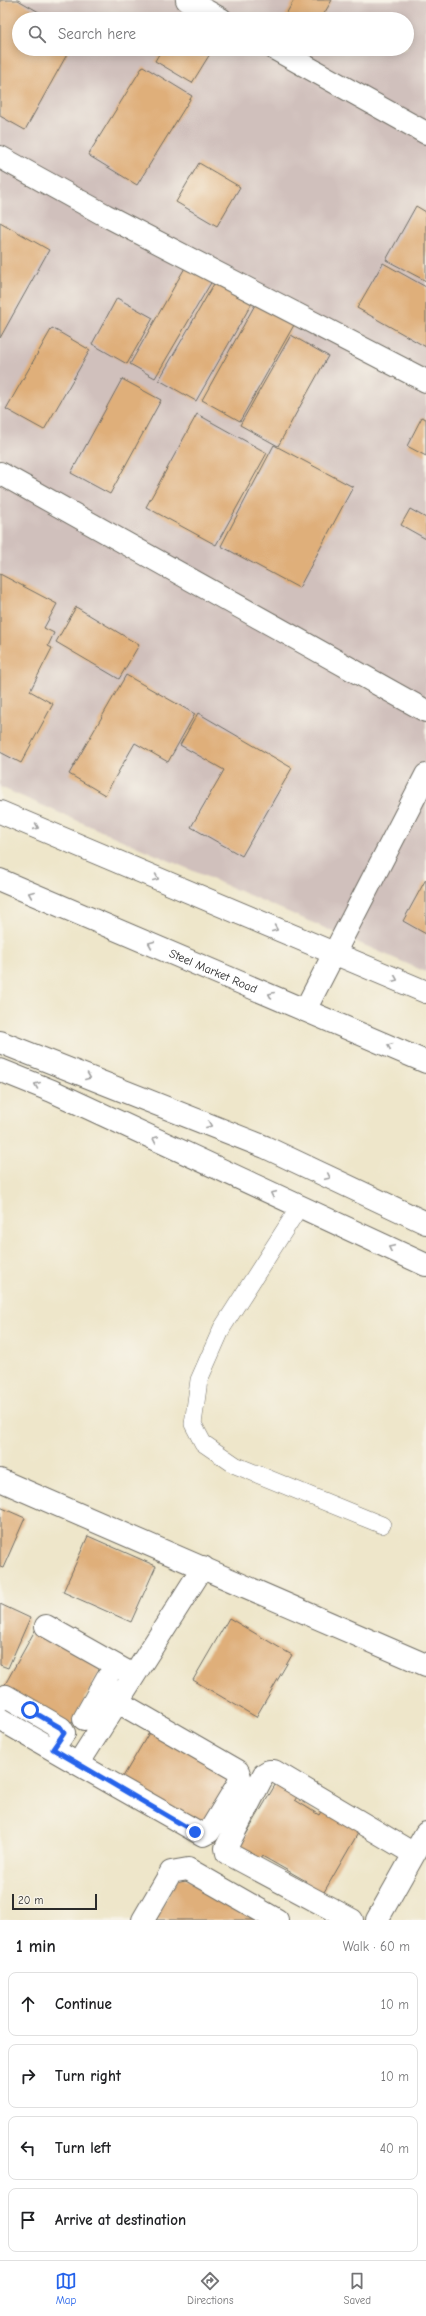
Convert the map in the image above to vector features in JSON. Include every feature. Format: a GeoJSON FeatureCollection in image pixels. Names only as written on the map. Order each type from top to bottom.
{"type":"FeatureCollection","features":[{"type":"Feature","properties":{"kind":"main road"},"geometry":{"type":"LineString","coordinates":[[187,0],[208,12]]}},
{"type":"Feature","properties":{"kind":"main road"},"geometry":{"type":"LineString","coordinates":[[288,56],[426,133]]}},
{"type":"Feature","properties":{"kind":"main road"},"geometry":{"type":"LineString","coordinates":[[0,157],[106,215],[426,381]]}},
{"type":"Feature","properties":{"kind":"main road"},"geometry":{"type":"LineString","coordinates":[[0,473],[426,711]]}},
{"type":"Feature","properties":{"kind":"main road"},"geometry":{"type":"LineString","coordinates":[[305,1010],[426,774]]}},
{"type":"Feature","properties":{"kind":"main road"},"geometry":{"type":"LineString","coordinates":[[0,812],[426,992]]}},
{"type":"Feature","properties":{"kind":"main road","name":"Steel Market Road"},"geometry":{"type":"LineString","coordinates":[[0,880],[426,1062]]}},
{"type":"Feature","properties":{"kind":"main road"},"geometry":{"type":"LineString","coordinates":[[0,1042],[265,1147],[426,1223]]}},
{"type":"Feature","properties":{"kind":"main road"},"geometry":{"type":"LineString","coordinates":[[0,1070],[52,1091],[426,1265]]}},
{"type":"Feature","properties":{"kind":"main road"},"geometry":{"type":"LineString","coordinates":[[0,1480],[426,1666]]}},
{"type":"Feature","properties":{"kind":"main road"},"geometry":{"type":"LineString","coordinates":[[100,1706],[133,1675],[202,1567]]}},
{"type":"Feature","properties":{"kind":"main road"},"geometry":{"type":"LineString","coordinates":[[46,1626],[133,1675]]}},
{"type":"Feature","properties":{"kind":"main road"},"geometry":{"type":"LineString","coordinates":[[78,1764],[114,1664]]}},
{"type":"Feature","properties":{"kind":"main road"},"geometry":{"type":"LineString","coordinates":[[0,1700],[6,1696],[61,1728],[64,1733],[53,1749]]}},
{"type":"Feature","properties":{"kind":"main road"},"geometry":{"type":"LineString","coordinates":[[0,1719],[203,1835],[209,1832],[238,1784],[240,1777],[238,1771],[100,1706]]}},
{"type":"Feature","properties":{"kind":"main road"},"geometry":{"type":"LineString","coordinates":[[19,1730],[30,1710]]}},
{"type":"Feature","properties":{"kind":"main road"},"geometry":{"type":"LineString","coordinates":[[352,1920],[227,1853],[226,1848],[264,1774],[269,1771],[274,1771],[414,1854]]}},
{"type":"Feature","properties":{"kind":"main road"},"geometry":{"type":"LineString","coordinates":[[377,1920],[426,1833]]}},
{"type":"Feature","properties":{"kind":"main road"},"geometry":{"type":"LineString","coordinates":[[143,1920],[171,1872],[188,1868],[277,1920]]}},
{"type":"Feature","properties":{"kind":"lane"},"geometry":{"type":"LineString","coordinates":[[300,1206],[222,1328],[199,1380],[193,1424],[203,1443],[234,1465],[382,1525]]}},
{"type":"Feature","properties":{"kind":"shaded area"},"geometry":{"type":"Polygon","coordinates":[[[0,0],[426,0],[426,972],[0,787],[0,0]]]}},
{"type":"Feature","properties":{"kind":"building"},"geometry":{"type":"Polygon","coordinates":[[[0,0],[18,0],[39,12],[12,12],[12,56],[66,56],[25,130],[0,116],[0,0]]]}},
{"type":"Feature","properties":{"kind":"building"},"geometry":{"type":"Polygon","coordinates":[[[294,0],[332,0],[325,12],[287,12],[294,0]]]}},
{"type":"Feature","properties":{"kind":"building"},"geometry":{"type":"Polygon","coordinates":[[[158,56],[209,56],[192,83],[155,61],[158,56]]]}},
{"type":"Feature","properties":{"kind":"building"},"geometry":{"type":"Polygon","coordinates":[[[143,66],[192,96],[137,185],[88,155],[143,66]]]}},
{"type":"Feature","properties":{"kind":"building"},"geometry":{"type":"Polygon","coordinates":[[[199,163],[240,187],[217,226],[176,202],[199,163]]]}},
{"type":"Feature","properties":{"kind":"building"},"geometry":{"type":"Polygon","coordinates":[[[416,206],[426,212],[426,281],[386,260],[416,206]]]}},
{"type":"Feature","properties":{"kind":"building"},"geometry":{"type":"Polygon","coordinates":[[[0,222],[49,250],[0,338],[0,222]]]}},
{"type":"Feature","properties":{"kind":"building"},"geometry":{"type":"Polygon","coordinates":[[[383,263],[426,287],[426,347],[357,308],[383,263]]]}},
{"type":"Feature","properties":{"kind":"building"},"geometry":{"type":"Polygon","coordinates":[[[186,266],[212,281],[155,378],[130,364],[186,266]]]}},
{"type":"Feature","properties":{"kind":"building"},"geometry":{"type":"Polygon","coordinates":[[[215,282],[252,303],[196,401],[159,380],[215,282]]]}},
{"type":"Feature","properties":{"kind":"building"},"geometry":{"type":"Polygon","coordinates":[[[117,298],[153,318],[127,364],[92,344],[117,298]]]}},
{"type":"Feature","properties":{"kind":"building"},"geometry":{"type":"Polygon","coordinates":[[[256,303],[294,325],[240,421],[202,400],[256,303]]]}},
{"type":"Feature","properties":{"kind":"building"},"geometry":{"type":"Polygon","coordinates":[[[52,328],[90,350],[44,430],[6,409],[52,328]]]}},
{"type":"Feature","properties":{"kind":"building"},"geometry":{"type":"Polygon","coordinates":[[[291,335],[328,356],[278,446],[240,425],[291,335]]]}},
{"type":"Feature","properties":{"kind":"building"},"geometry":{"type":"Polygon","coordinates":[[[122,379],[161,400],[110,494],[71,473],[122,379]]]}},
{"type":"Feature","properties":{"kind":"building"},"geometry":{"type":"Polygon","coordinates":[[[197,414],[267,453],[216,545],[146,507],[197,414]]]}},
{"type":"Feature","properties":{"kind":"building"},"geometry":{"type":"Polygon","coordinates":[[[422,417],[426,419],[426,456],[407,446],[422,417]]]}},
{"type":"Feature","properties":{"kind":"building"},"geometry":{"type":"Polygon","coordinates":[[[274,445],[353,487],[299,588],[221,546],[274,445]]]}},
{"type":"Feature","properties":{"kind":"building"},"geometry":{"type":"Polygon","coordinates":[[[410,509],[426,518],[426,539],[401,525],[410,509]]]}},
{"type":"Feature","properties":{"kind":"building"},"geometry":{"type":"Polygon","coordinates":[[[0,574],[57,604],[44,628],[54,633],[48,646],[52,648],[30,691],[53,704],[21,763],[0,752],[0,574]]]}},
{"type":"Feature","properties":{"kind":"building"},"geometry":{"type":"Polygon","coordinates":[[[76,607],[139,645],[119,679],[56,642],[76,607]]]}},
{"type":"Feature","properties":{"kind":"building"},"geometry":{"type":"Polygon","coordinates":[[[126,675],[195,714],[168,762],[135,743],[105,795],[69,774],[126,675]]]}},
{"type":"Feature","properties":{"kind":"building"},"geometry":{"type":"Polygon","coordinates":[[[198,713],[292,768],[242,856],[191,827],[224,770],[180,745],[198,713]]]}},
{"type":"Feature","properties":{"kind":"building"},"geometry":{"type":"Polygon","coordinates":[[[426,879],[426,934],[403,921],[426,879]]]}},
{"type":"Feature","properties":{"kind":"building"},"geometry":{"type":"Polygon","coordinates":[[[0,1507],[25,1518],[3,1568],[0,1567],[0,1507]]]}},
{"type":"Feature","properties":{"kind":"building"},"geometry":{"type":"Polygon","coordinates":[[[88,1536],[156,1566],[131,1622],[63,1592],[88,1536]]]}},
{"type":"Feature","properties":{"kind":"building"},"geometry":{"type":"Polygon","coordinates":[[[0,1604],[30,1618],[8,1668],[0,1665],[0,1604]]]}},
{"type":"Feature","properties":{"kind":"building"},"geometry":{"type":"Polygon","coordinates":[[[229,1618],[292,1655],[256,1717],[193,1680],[229,1618]]]}},
{"type":"Feature","properties":{"kind":"building"},"geometry":{"type":"Polygon","coordinates":[[[38,1625],[104,1663],[70,1727],[3,1688],[38,1625]]]}},
{"type":"Feature","properties":{"kind":"building"},"geometry":{"type":"Polygon","coordinates":[[[153,1726],[234,1774],[202,1829],[120,1782],[153,1726]]]}},
{"type":"Feature","properties":{"kind":"building"},"geometry":{"type":"Polygon","coordinates":[[[278,1780],[300,1792],[295,1800],[319,1815],[324,1806],[361,1828],[320,1899],[302,1888],[306,1881],[262,1856],[258,1862],[237,1850],[278,1780]]]}},
{"type":"Feature","properties":{"kind":"building"},"geometry":{"type":"Polygon","coordinates":[[[180,1875],[258,1920],[154,1920],[180,1875]]]}},
{"type":"Feature","properties":{"kind":"route"},"geometry":{"type":"LineString","coordinates":[[30,1710],[61,1728],[64,1733],[53,1749],[97,1773],[195,1832]]}}]}
